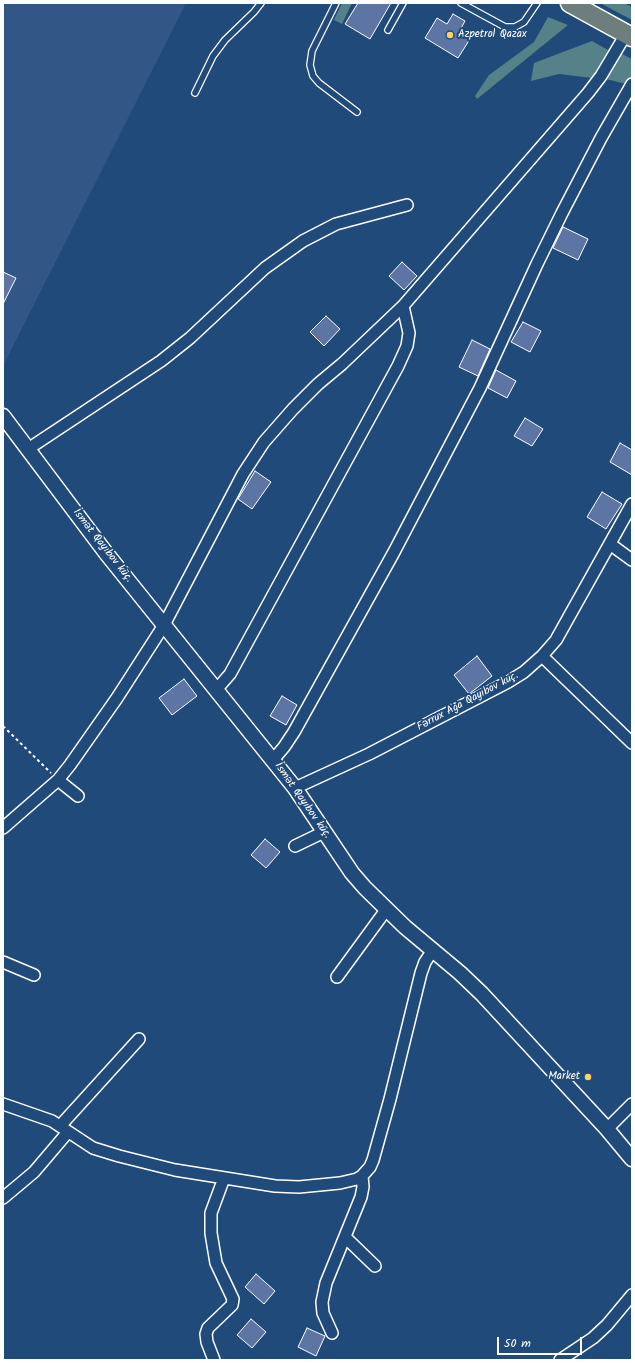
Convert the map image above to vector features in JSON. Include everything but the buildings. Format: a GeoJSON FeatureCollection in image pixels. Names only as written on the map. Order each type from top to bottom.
{"type":"FeatureCollection","features":[{"type":"Feature","properties":{"kind":"main road"},"geometry":{"type":"LineString","coordinates":[[570,3],[629,35]]}},
{"type":"Feature","properties":{"kind":"street"},"geometry":{"type":"LineString","coordinates":[[3,828],[58,780],[117,698],[164,625],[244,474],[264,442],[293,409],[318,384],[342,364],[403,306],[588,94],[629,35]]}},
{"type":"Feature","properties":{"kind":"street"},"geometry":{"type":"LineString","coordinates":[[273,760],[294,732],[394,552],[480,388],[565,206],[632,84]]}},
{"type":"Feature","properties":{"kind":"street"},"geometry":{"type":"LineString","coordinates":[[28,449],[161,361],[190,338],[265,268],[303,241],[336,224],[407,205]]}},
{"type":"Feature","properties":{"kind":"street"},"geometry":{"type":"LineString","coordinates":[[216,690],[230,674],[398,366],[407,346],[409,333],[403,306]]}},
{"type":"Feature","properties":{"kind":"street","name":"İsmət Qayıbov küç."},"geometry":{"type":"LineString","coordinates":[[3,416],[106,553],[295,788],[352,873],[386,910],[482,994],[607,1129],[632,1159]]}},
{"type":"Feature","properties":{"kind":"street","name":"Fərrux Ağa Qayıbov küç."},"geometry":{"type":"LineString","coordinates":[[295,788],[369,754],[508,682],[524,672],[542,656],[556,640],[632,504]]}},
{"type":"Feature","properties":{"kind":"street"},"geometry":{"type":"LineString","coordinates":[[610,544],[632,560]]}},
{"type":"Feature","properties":{"kind":"street"},"geometry":{"type":"LineString","coordinates":[[542,656],[632,743]]}},
{"type":"Feature","properties":{"kind":"street"},"geometry":{"type":"LineString","coordinates":[[58,780],[78,796]]}},
{"type":"Feature","properties":{"kind":"street"},"geometry":{"type":"LineString","coordinates":[[295,846],[324,832]]}},
{"type":"Feature","properties":{"kind":"street"},"geometry":{"type":"LineString","coordinates":[[337,978],[386,910]]}},
{"type":"Feature","properties":{"kind":"street"},"geometry":{"type":"LineString","coordinates":[[3,1104],[44,1118],[93,1148],[176,1170],[275,1186],[300,1187],[340,1183],[357,1179],[370,1168],[373,1160],[390,1099],[421,973],[425,962],[433,950]]}},
{"type":"Feature","properties":{"kind":"street"},"geometry":{"type":"LineString","coordinates":[[3,962],[34,974]]}},
{"type":"Feature","properties":{"kind":"street"},"geometry":{"type":"LineString","coordinates":[[3,1198],[34,1172],[64,1129],[139,1039]]}},
{"type":"Feature","properties":{"kind":"street"},"geometry":{"type":"LineString","coordinates":[[607,1129],[632,1104]]}},
{"type":"Feature","properties":{"kind":"street"},"geometry":{"type":"LineString","coordinates":[[332,1333],[323,1313],[322,1302],[326,1283],[361,1197],[363,1187],[362,1176]]}},
{"type":"Feature","properties":{"kind":"street"},"geometry":{"type":"LineString","coordinates":[[214,1360],[207,1342],[206,1334],[208,1328],[232,1305],[232,1299],[216,1263],[211,1233],[211,1213],[224,1178]]}},
{"type":"Feature","properties":{"kind":"street"},"geometry":{"type":"LineString","coordinates":[[345,1237],[375,1266]]}},
{"type":"Feature","properties":{"kind":"street"},"geometry":{"type":"LineString","coordinates":[[560,1360],[593,1338],[607,1325],[632,1295]]}},
{"type":"Feature","properties":{"kind":"lane"},"geometry":{"type":"LineString","coordinates":[[195,93],[213,56],[225,40],[254,12],[261,3]]}},
{"type":"Feature","properties":{"kind":"lane"},"geometry":{"type":"LineString","coordinates":[[336,3],[312,51],[310,65],[313,76],[319,83],[357,112]]}},
{"type":"Feature","properties":{"kind":"lane"},"geometry":{"type":"LineString","coordinates":[[388,30],[403,3]]}},
{"type":"Feature","properties":{"kind":"lane"},"geometry":{"type":"LineString","coordinates":[[461,3],[505,27],[515,27],[524,22],[537,3]]}},
{"type":"Feature","properties":{"kind":"path"},"geometry":{"type":"LineString","coordinates":[[3,726],[58,780]]}},
{"type":"Feature","properties":{"kind":"shaded area"},"geometry":{"type":"Polygon","coordinates":[[[3,3],[186,3],[3,366],[3,3]]]}},
{"type":"Feature","properties":{"kind":"green space"},"geometry":{"type":"Polygon","coordinates":[[[342,3],[352,3],[342,24],[334,20],[342,3]]]}},
{"type":"Feature","properties":{"kind":"green space"},"geometry":{"type":"Polygon","coordinates":[[[600,3],[624,3],[632,7],[632,20],[600,3]]]}},
{"type":"Feature","properties":{"kind":"green space"},"geometry":{"type":"Polygon","coordinates":[[[548,17],[568,25],[477,99],[475,96],[489,75],[534,42],[548,17]]]}},
{"type":"Feature","properties":{"kind":"green space"},"geometry":{"type":"Polygon","coordinates":[[[592,41],[608,50],[592,78],[559,74],[531,81],[534,63],[592,41]]]}},
{"type":"Feature","properties":{"kind":"green space"},"geometry":{"type":"Polygon","coordinates":[[[620,53],[632,59],[632,75],[626,84],[606,79],[620,53]]]}},
{"type":"Feature","properties":{"kind":"place","name":"Azpetrol Qazax"},"geometry":{"type":"Point","coordinates":[450,35]}},
{"type":"Feature","properties":{"kind":"place","name":"Market"},"geometry":{"type":"Point","coordinates":[588,1077]}}]}
